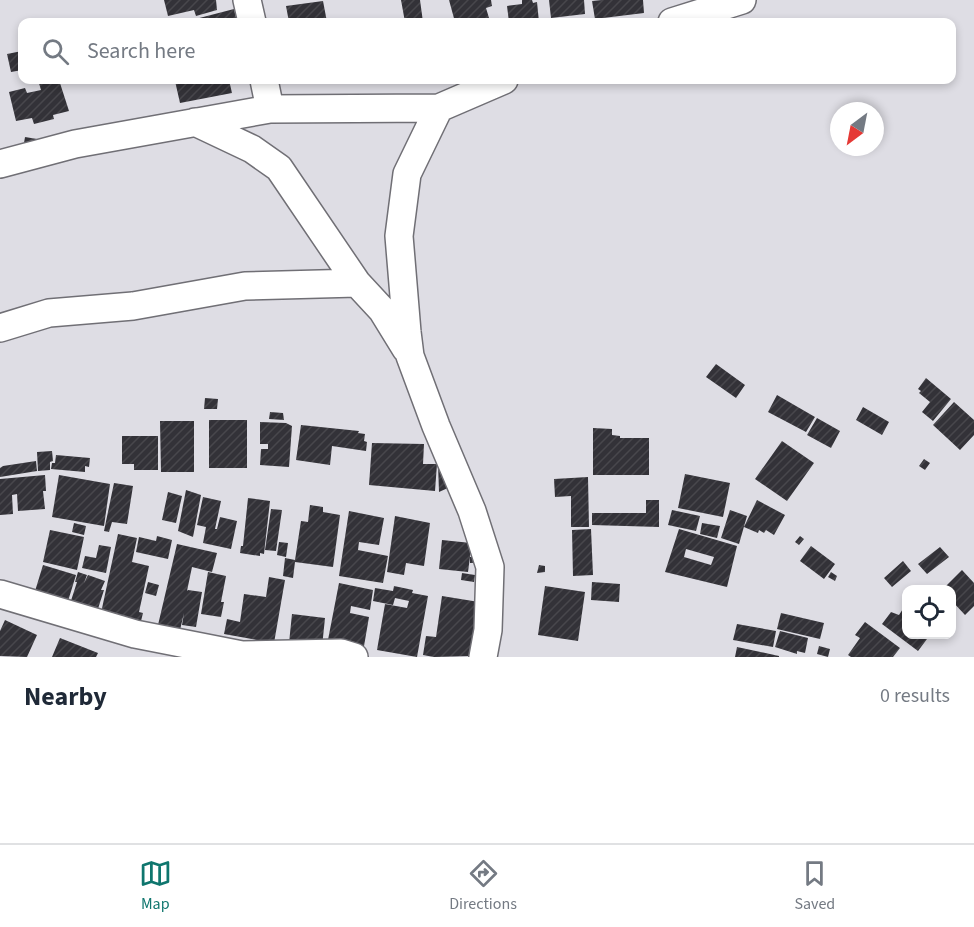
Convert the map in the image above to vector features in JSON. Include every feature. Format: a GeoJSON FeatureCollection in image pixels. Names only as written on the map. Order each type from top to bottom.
{"type":"FeatureCollection","features":[{"type":"Feature","properties":{"kind":"street"},"geometry":{"type":"LineString","coordinates":[[247,0],[251,18]]}},
{"type":"Feature","properties":{"kind":"street"},"geometry":{"type":"LineString","coordinates":[[685,18],[742,0]]}},
{"type":"Feature","properties":{"kind":"street"},"geometry":{"type":"LineString","coordinates":[[265,84],[270,109]]}},
{"type":"Feature","properties":{"kind":"street"},"geometry":{"type":"LineString","coordinates":[[0,164],[75,144],[270,109],[439,108],[495,84]]}},
{"type":"Feature","properties":{"kind":"street"},"geometry":{"type":"LineString","coordinates":[[410,356],[399,236],[407,174],[439,108]]}},
{"type":"Feature","properties":{"kind":"street"},"geometry":{"type":"LineString","coordinates":[[195,122],[252,149],[279,168],[357,283],[382,310],[410,356],[436,426],[472,511],[490,567],[488,630],[483,657]]}},
{"type":"Feature","properties":{"kind":"street"},"geometry":{"type":"LineString","coordinates":[[0,328],[49,314],[133,306],[245,285],[357,283]]}},
{"type":"Feature","properties":{"kind":"street"},"geometry":{"type":"LineString","coordinates":[[0,594],[135,634],[243,655],[341,653],[354,657]]}},
{"type":"Feature","properties":{"kind":"building"},"geometry":{"type":"Polygon","coordinates":[[[164,0],[216,0],[217,10],[196,16],[194,10],[168,16],[164,0]]]}},
{"type":"Feature","properties":{"kind":"building"},"geometry":{"type":"Polygon","coordinates":[[[401,0],[420,0],[422,18],[404,18],[401,0]]]}},
{"type":"Feature","properties":{"kind":"building"},"geometry":{"type":"Polygon","coordinates":[[[449,0],[491,0],[492,6],[486,8],[489,18],[454,18],[449,0]]]}},
{"type":"Feature","properties":{"kind":"building"},"geometry":{"type":"Polygon","coordinates":[[[522,0],[537,2],[539,18],[508,18],[507,6],[522,4],[522,0]]]}},
{"type":"Feature","properties":{"kind":"building"},"geometry":{"type":"Polygon","coordinates":[[[549,0],[584,0],[585,14],[551,18],[549,0]]]}},
{"type":"Feature","properties":{"kind":"building"},"geometry":{"type":"Polygon","coordinates":[[[643,0],[644,13],[595,18],[592,1],[643,0]]]}},
{"type":"Feature","properties":{"kind":"building"},"geometry":{"type":"Polygon","coordinates":[[[323,1],[326,18],[288,18],[286,6],[323,1]]]}},
{"type":"Feature","properties":{"kind":"building"},"geometry":{"type":"Polygon","coordinates":[[[234,9],[236,18],[199,18],[234,9]]]}},
{"type":"Feature","properties":{"kind":"building"},"geometry":{"type":"Polygon","coordinates":[[[18,52],[18,71],[11,72],[7,54],[18,52]]]}},
{"type":"Feature","properties":{"kind":"building"},"geometry":{"type":"Polygon","coordinates":[[[39,84],[60,84],[69,111],[53,115],[54,119],[34,124],[32,118],[16,121],[9,92],[25,88],[27,93],[41,90],[39,84]]]}},
{"type":"Feature","properties":{"kind":"building"},"geometry":{"type":"Polygon","coordinates":[[[176,84],[230,84],[232,93],[180,103],[176,84]]]}},
{"type":"Feature","properties":{"kind":"building"},"geometry":{"type":"Polygon","coordinates":[[[25,137],[43,140],[42,146],[24,143],[25,137]]]}},
{"type":"Feature","properties":{"kind":"building"},"geometry":{"type":"Polygon","coordinates":[[[716,364],[745,385],[736,398],[706,377],[716,364]]]}},
{"type":"Feature","properties":{"kind":"building"},"geometry":{"type":"Polygon","coordinates":[[[926,378],[951,399],[933,421],[922,412],[930,402],[919,393],[921,391],[918,389],[926,378]]]}},
{"type":"Feature","properties":{"kind":"building"},"geometry":{"type":"Polygon","coordinates":[[[777,395],[815,417],[806,432],[768,412],[777,395]]]}},
{"type":"Feature","properties":{"kind":"building"},"geometry":{"type":"Polygon","coordinates":[[[205,398],[218,399],[217,409],[204,409],[205,398]]]}},
{"type":"Feature","properties":{"kind":"building"},"geometry":{"type":"Polygon","coordinates":[[[954,402],[974,420],[974,435],[960,450],[933,425],[954,402]]]}},
{"type":"Feature","properties":{"kind":"building"},"geometry":{"type":"Polygon","coordinates":[[[863,407],[889,422],[882,435],[856,420],[863,407]]]}},
{"type":"Feature","properties":{"kind":"building"},"geometry":{"type":"Polygon","coordinates":[[[270,412],[283,413],[284,420],[269,419],[270,412]]]}},
{"type":"Feature","properties":{"kind":"building"},"geometry":{"type":"Polygon","coordinates":[[[817,418],[840,431],[831,448],[807,435],[817,418]]]}},
{"type":"Feature","properties":{"kind":"building"},"geometry":{"type":"Polygon","coordinates":[[[209,420],[247,420],[247,468],[209,468],[209,420]]]}},
{"type":"Feature","properties":{"kind":"building"},"geometry":{"type":"Polygon","coordinates":[[[160,421],[194,421],[194,472],[161,472],[160,421]]]}},
{"type":"Feature","properties":{"kind":"building"},"geometry":{"type":"Polygon","coordinates":[[[260,422],[286,423],[292,426],[289,467],[260,465],[261,449],[268,449],[268,444],[260,444],[260,422]]]}},
{"type":"Feature","properties":{"kind":"building"},"geometry":{"type":"Polygon","coordinates":[[[301,425],[359,431],[358,433],[365,434],[366,451],[332,446],[330,465],[296,460],[301,425]]]}},
{"type":"Feature","properties":{"kind":"building"},"geometry":{"type":"Polygon","coordinates":[[[593,428],[612,429],[612,435],[620,436],[620,438],[649,438],[649,475],[593,475],[593,428]]]}},
{"type":"Feature","properties":{"kind":"building"},"geometry":{"type":"Polygon","coordinates":[[[122,436],[158,436],[158,470],[134,470],[134,464],[122,464],[122,436]]]}},
{"type":"Feature","properties":{"kind":"building"},"geometry":{"type":"Polygon","coordinates":[[[782,441],[814,463],[787,501],[755,479],[782,441]]]}},
{"type":"Feature","properties":{"kind":"building"},"geometry":{"type":"Polygon","coordinates":[[[372,443],[424,444],[423,464],[437,464],[435,491],[369,485],[372,443]]]}},
{"type":"Feature","properties":{"kind":"building"},"geometry":{"type":"Polygon","coordinates":[[[52,451],[53,461],[50,462],[50,470],[38,471],[37,452],[52,451]]]}},
{"type":"Feature","properties":{"kind":"building"},"geometry":{"type":"Polygon","coordinates":[[[56,455],[90,458],[89,467],[85,466],[85,472],[51,469],[56,455]]]}},
{"type":"Feature","properties":{"kind":"building"},"geometry":{"type":"Polygon","coordinates":[[[924,459],[930,463],[925,470],[919,466],[924,459]]]}},
{"type":"Feature","properties":{"kind":"building"},"geometry":{"type":"Polygon","coordinates":[[[36,461],[37,471],[0,477],[0,468],[3,466],[36,461]]]}},
{"type":"Feature","properties":{"kind":"building"},"geometry":{"type":"Polygon","coordinates":[[[438,464],[450,487],[439,492],[438,464]]]}},
{"type":"Feature","properties":{"kind":"building"},"geometry":{"type":"Polygon","coordinates":[[[685,474],[730,483],[723,517],[678,508],[685,474]]]}},
{"type":"Feature","properties":{"kind":"building"},"geometry":{"type":"Polygon","coordinates":[[[45,475],[46,491],[43,491],[45,509],[18,511],[17,494],[12,495],[13,514],[0,515],[0,479],[45,475]]]}},
{"type":"Feature","properties":{"kind":"building"},"geometry":{"type":"Polygon","coordinates":[[[59,475],[110,484],[104,526],[52,517],[59,475]]]}},
{"type":"Feature","properties":{"kind":"building"},"geometry":{"type":"Polygon","coordinates":[[[588,477],[589,527],[571,527],[571,496],[555,497],[554,479],[588,477]]]}},
{"type":"Feature","properties":{"kind":"building"},"geometry":{"type":"Polygon","coordinates":[[[114,483],[133,486],[127,524],[112,522],[109,532],[104,531],[114,483]]]}},
{"type":"Feature","properties":{"kind":"building"},"geometry":{"type":"Polygon","coordinates":[[[186,490],[201,495],[193,537],[178,531],[186,490]]]}},
{"type":"Feature","properties":{"kind":"building"},"geometry":{"type":"Polygon","coordinates":[[[168,492],[182,496],[176,523],[162,520],[168,492]]]}},
{"type":"Feature","properties":{"kind":"building"},"geometry":{"type":"Polygon","coordinates":[[[203,497],[221,501],[215,529],[217,529],[220,517],[237,521],[231,549],[203,543],[206,527],[197,525],[203,497]]]}},
{"type":"Feature","properties":{"kind":"building"},"geometry":{"type":"Polygon","coordinates":[[[248,498],[270,501],[264,554],[260,553],[260,556],[240,553],[241,546],[243,546],[248,498]]]}},
{"type":"Feature","properties":{"kind":"building"},"geometry":{"type":"Polygon","coordinates":[[[646,500],[659,500],[659,527],[592,525],[592,513],[646,513],[646,500]]]}},
{"type":"Feature","properties":{"kind":"building"},"geometry":{"type":"Polygon","coordinates":[[[757,500],[785,515],[774,535],[766,530],[764,533],[759,530],[758,533],[744,527],[757,500]]]}},
{"type":"Feature","properties":{"kind":"building"},"geometry":{"type":"Polygon","coordinates":[[[310,505],[323,507],[323,512],[340,515],[333,567],[295,562],[293,578],[283,576],[285,558],[295,560],[301,521],[308,522],[310,505]]]}},
{"type":"Feature","properties":{"kind":"building"},"geometry":{"type":"Polygon","coordinates":[[[271,509],[282,510],[276,551],[265,550],[271,509]]]}},
{"type":"Feature","properties":{"kind":"building"},"geometry":{"type":"Polygon","coordinates":[[[672,510],[700,516],[696,531],[668,525],[672,510]]]}},
{"type":"Feature","properties":{"kind":"building"},"geometry":{"type":"Polygon","coordinates":[[[730,510],[747,516],[739,544],[721,538],[730,510]]]}},
{"type":"Feature","properties":{"kind":"building"},"geometry":{"type":"Polygon","coordinates":[[[349,511],[384,518],[379,545],[359,542],[358,550],[388,556],[383,583],[339,576],[349,511]]]}},
{"type":"Feature","properties":{"kind":"building"},"geometry":{"type":"Polygon","coordinates":[[[395,516],[430,523],[424,566],[406,563],[404,575],[387,572],[395,516]]]}},
{"type":"Feature","properties":{"kind":"building"},"geometry":{"type":"Polygon","coordinates":[[[74,523],[86,526],[84,535],[72,532],[74,523]]]}},
{"type":"Feature","properties":{"kind":"building"},"geometry":{"type":"Polygon","coordinates":[[[702,523],[720,526],[717,538],[700,534],[702,523]]]}},
{"type":"Feature","properties":{"kind":"building"},"geometry":{"type":"Polygon","coordinates":[[[591,529],[593,575],[573,576],[572,530],[591,529]]]}},
{"type":"Feature","properties":{"kind":"building"},"geometry":{"type":"Polygon","coordinates":[[[679,529],[737,546],[727,587],[665,572],[679,529]],[[686,549],[684,557],[711,565],[714,557],[686,549]]]}},
{"type":"Feature","properties":{"kind":"building"},"geometry":{"type":"Polygon","coordinates":[[[50,530],[84,537],[77,570],[43,562],[50,530]]]}},
{"type":"Feature","properties":{"kind":"building"},"geometry":{"type":"Polygon","coordinates":[[[118,534],[137,538],[132,562],[149,566],[139,612],[143,613],[141,621],[136,620],[134,625],[101,613],[118,534]]]}},
{"type":"Feature","properties":{"kind":"building"},"geometry":{"type":"Polygon","coordinates":[[[157,536],[172,540],[168,559],[136,552],[139,537],[156,541],[157,536]]]}},
{"type":"Feature","properties":{"kind":"building"},"geometry":{"type":"Polygon","coordinates":[[[800,536],[804,539],[799,545],[795,542],[800,536]]]}},
{"type":"Feature","properties":{"kind":"building"},"geometry":{"type":"Polygon","coordinates":[[[442,540],[471,543],[468,572],[439,569],[442,540]]]}},
{"type":"Feature","properties":{"kind":"building"},"geometry":{"type":"Polygon","coordinates":[[[279,542],[288,543],[286,557],[277,555],[279,542]]]}},
{"type":"Feature","properties":{"kind":"building"},"geometry":{"type":"Polygon","coordinates":[[[177,544],[217,553],[212,572],[192,567],[187,591],[202,592],[196,627],[182,625],[184,613],[180,630],[158,625],[177,544]]]}},
{"type":"Feature","properties":{"kind":"building"},"geometry":{"type":"Polygon","coordinates":[[[99,545],[111,547],[106,573],[82,568],[85,556],[96,558],[99,545]]]}},
{"type":"Feature","properties":{"kind":"building"},"geometry":{"type":"Polygon","coordinates":[[[811,546],[835,564],[824,579],[800,561],[811,546]]]}},
{"type":"Feature","properties":{"kind":"building"},"geometry":{"type":"Polygon","coordinates":[[[940,547],[949,557],[927,574],[918,564],[940,547]]]}},
{"type":"Feature","properties":{"kind":"building"},"geometry":{"type":"Polygon","coordinates":[[[470,557],[476,557],[476,563],[470,563],[470,557]]]}},
{"type":"Feature","properties":{"kind":"building"},"geometry":{"type":"Polygon","coordinates":[[[903,561],[911,571],[892,587],[884,578],[903,561]]]}},
{"type":"Feature","properties":{"kind":"building"},"geometry":{"type":"Polygon","coordinates":[[[43,565],[76,575],[65,611],[32,601],[43,565]]]}},
{"type":"Feature","properties":{"kind":"building"},"geometry":{"type":"Polygon","coordinates":[[[539,565],[545,566],[545,572],[537,573],[539,565]]]}},
{"type":"Feature","properties":{"kind":"building"},"geometry":{"type":"Polygon","coordinates":[[[962,570],[974,583],[974,606],[965,615],[956,605],[956,585],[947,585],[962,570]]]}},
{"type":"Feature","properties":{"kind":"building"},"geometry":{"type":"Polygon","coordinates":[[[78,572],[87,575],[84,583],[88,575],[105,581],[96,615],[68,610],[78,572]]]}},
{"type":"Feature","properties":{"kind":"building"},"geometry":{"type":"Polygon","coordinates":[[[208,572],[226,576],[221,602],[224,602],[221,617],[201,614],[208,572]]]}},
{"type":"Feature","properties":{"kind":"building"},"geometry":{"type":"Polygon","coordinates":[[[831,572],[837,576],[835,581],[828,577],[831,572]]]}},
{"type":"Feature","properties":{"kind":"building"},"geometry":{"type":"Polygon","coordinates":[[[462,573],[475,575],[474,582],[461,580],[462,573]]]}},
{"type":"Feature","properties":{"kind":"building"},"geometry":{"type":"Polygon","coordinates":[[[269,577],[285,580],[274,643],[224,634],[227,619],[240,622],[244,594],[266,597],[269,577]]]}},
{"type":"Feature","properties":{"kind":"building"},"geometry":{"type":"Polygon","coordinates":[[[148,582],[159,585],[156,596],[145,593],[148,582]]]}},
{"type":"Feature","properties":{"kind":"building"},"geometry":{"type":"Polygon","coordinates":[[[592,582],[620,584],[619,602],[591,600],[592,582]]]}},
{"type":"Feature","properties":{"kind":"building"},"geometry":{"type":"Polygon","coordinates":[[[339,583],[373,590],[370,610],[351,606],[350,613],[369,617],[363,652],[327,645],[339,583]]]}},
{"type":"Feature","properties":{"kind":"building"},"geometry":{"type":"Polygon","coordinates":[[[394,586],[428,596],[417,657],[377,650],[385,604],[407,608],[409,601],[395,598],[393,605],[373,601],[375,588],[393,591],[394,586]]]}},
{"type":"Feature","properties":{"kind":"building"},"geometry":{"type":"Polygon","coordinates":[[[545,586],[585,592],[578,641],[538,635],[545,586]]]}},
{"type":"Feature","properties":{"kind":"building"},"geometry":{"type":"Polygon","coordinates":[[[442,596],[479,602],[471,656],[423,655],[426,636],[436,637],[442,596]]]}},
{"type":"Feature","properties":{"kind":"building"},"geometry":{"type":"Polygon","coordinates":[[[902,610],[902,639],[882,624],[891,612],[899,615],[902,610]]]}},
{"type":"Feature","properties":{"kind":"building"},"geometry":{"type":"Polygon","coordinates":[[[781,613],[824,623],[820,639],[777,629],[781,613]]]}},
{"type":"Feature","properties":{"kind":"building"},"geometry":{"type":"Polygon","coordinates":[[[292,614],[325,618],[322,647],[289,643],[292,614]]]}},
{"type":"Feature","properties":{"kind":"building"},"geometry":{"type":"Polygon","coordinates":[[[5,620],[37,635],[27,657],[0,656],[0,631],[5,620]]]}},
{"type":"Feature","properties":{"kind":"building"},"geometry":{"type":"Polygon","coordinates":[[[865,622],[900,648],[893,657],[851,657],[848,655],[860,638],[855,635],[865,622]]]}},
{"type":"Feature","properties":{"kind":"building"},"geometry":{"type":"Polygon","coordinates":[[[737,624],[776,631],[773,647],[733,640],[737,624]]]}},
{"type":"Feature","properties":{"kind":"building"},"geometry":{"type":"Polygon","coordinates":[[[780,631],[808,638],[805,653],[797,651],[797,654],[775,647],[780,631]]]}},
{"type":"Feature","properties":{"kind":"building"},"geometry":{"type":"Polygon","coordinates":[[[60,638],[98,653],[96,657],[52,657],[60,638]]]}},
{"type":"Feature","properties":{"kind":"building"},"geometry":{"type":"Polygon","coordinates":[[[902,639],[927,639],[918,651],[902,639]]]}},
{"type":"Feature","properties":{"kind":"building"},"geometry":{"type":"Polygon","coordinates":[[[819,646],[830,649],[828,657],[817,654],[819,646]]]}},
{"type":"Feature","properties":{"kind":"building"},"geometry":{"type":"Polygon","coordinates":[[[737,647],[779,656],[779,657],[735,657],[737,647]]]}}]}
